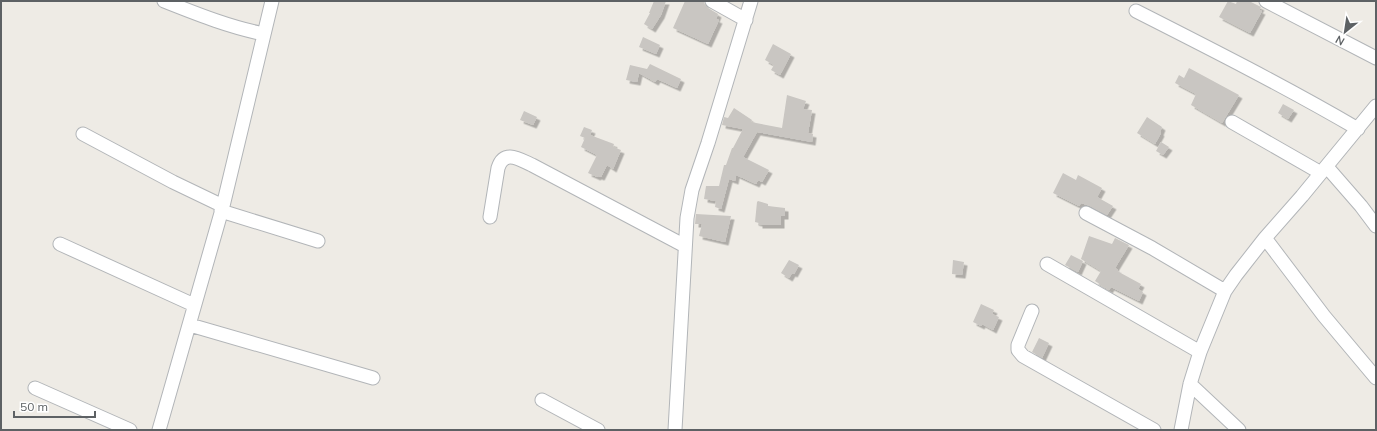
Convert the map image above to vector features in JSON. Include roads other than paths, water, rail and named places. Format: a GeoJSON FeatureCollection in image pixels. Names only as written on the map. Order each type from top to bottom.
{"type":"FeatureCollection","features":[{"type":"Feature","properties":{"kind":"street"},"geometry":{"type":"LineString","coordinates":[[164,1],[203,16],[246,30],[264,34]]}},
{"type":"Feature","properties":{"kind":"street"},"geometry":{"type":"LineString","coordinates":[[159,430],[222,209],[272,1]]}},
{"type":"Feature","properties":{"kind":"street"},"geometry":{"type":"LineString","coordinates":[[712,1],[746,20]]}},
{"type":"Feature","properties":{"kind":"street"},"geometry":{"type":"LineString","coordinates":[[676,430],[684,246],[687,218],[692,190],[746,20],[750,1]]}},
{"type":"Feature","properties":{"kind":"street"},"geometry":{"type":"LineString","coordinates":[[1266,1],[1376,58]]}},
{"type":"Feature","properties":{"kind":"street"},"geometry":{"type":"LineString","coordinates":[[1136,11],[1225,56],[1358,128]]}},
{"type":"Feature","properties":{"kind":"street"},"geometry":{"type":"LineString","coordinates":[[1181,430],[1190,384],[1200,352],[1226,291],[1264,238],[1324,170],[1358,128],[1374,113]]}},
{"type":"Feature","properties":{"kind":"street"},"geometry":{"type":"LineString","coordinates":[[1232,122],[1324,170],[1361,206],[1376,226]]}},
{"type":"Feature","properties":{"kind":"street"},"geometry":{"type":"LineString","coordinates":[[83,134],[222,209],[318,241]]}},
{"type":"Feature","properties":{"kind":"street"},"geometry":{"type":"LineString","coordinates":[[490,217],[500,162],[504,158],[513,156],[684,246]]}},
{"type":"Feature","properties":{"kind":"street"},"geometry":{"type":"LineString","coordinates":[[1086,212],[1226,291]]}},
{"type":"Feature","properties":{"kind":"street"},"geometry":{"type":"LineString","coordinates":[[1264,238],[1324,316],[1376,378]]}},
{"type":"Feature","properties":{"kind":"street"},"geometry":{"type":"LineString","coordinates":[[60,244],[194,305]]}},
{"type":"Feature","properties":{"kind":"street"},"geometry":{"type":"LineString","coordinates":[[1047,264],[1200,352]]}},
{"type":"Feature","properties":{"kind":"street"},"geometry":{"type":"LineString","coordinates":[[1032,311],[1018,345],[1018,350],[1023,356],[1154,430]]}},
{"type":"Feature","properties":{"kind":"street"},"geometry":{"type":"LineString","coordinates":[[190,325],[373,378]]}},
{"type":"Feature","properties":{"kind":"street"},"geometry":{"type":"LineString","coordinates":[[1190,384],[1239,430]]}},
{"type":"Feature","properties":{"kind":"street"},"geometry":{"type":"LineString","coordinates":[[36,388],[130,430]]}},
{"type":"Feature","properties":{"kind":"street"},"geometry":{"type":"LineString","coordinates":[[542,400],[598,430]]}}]}
